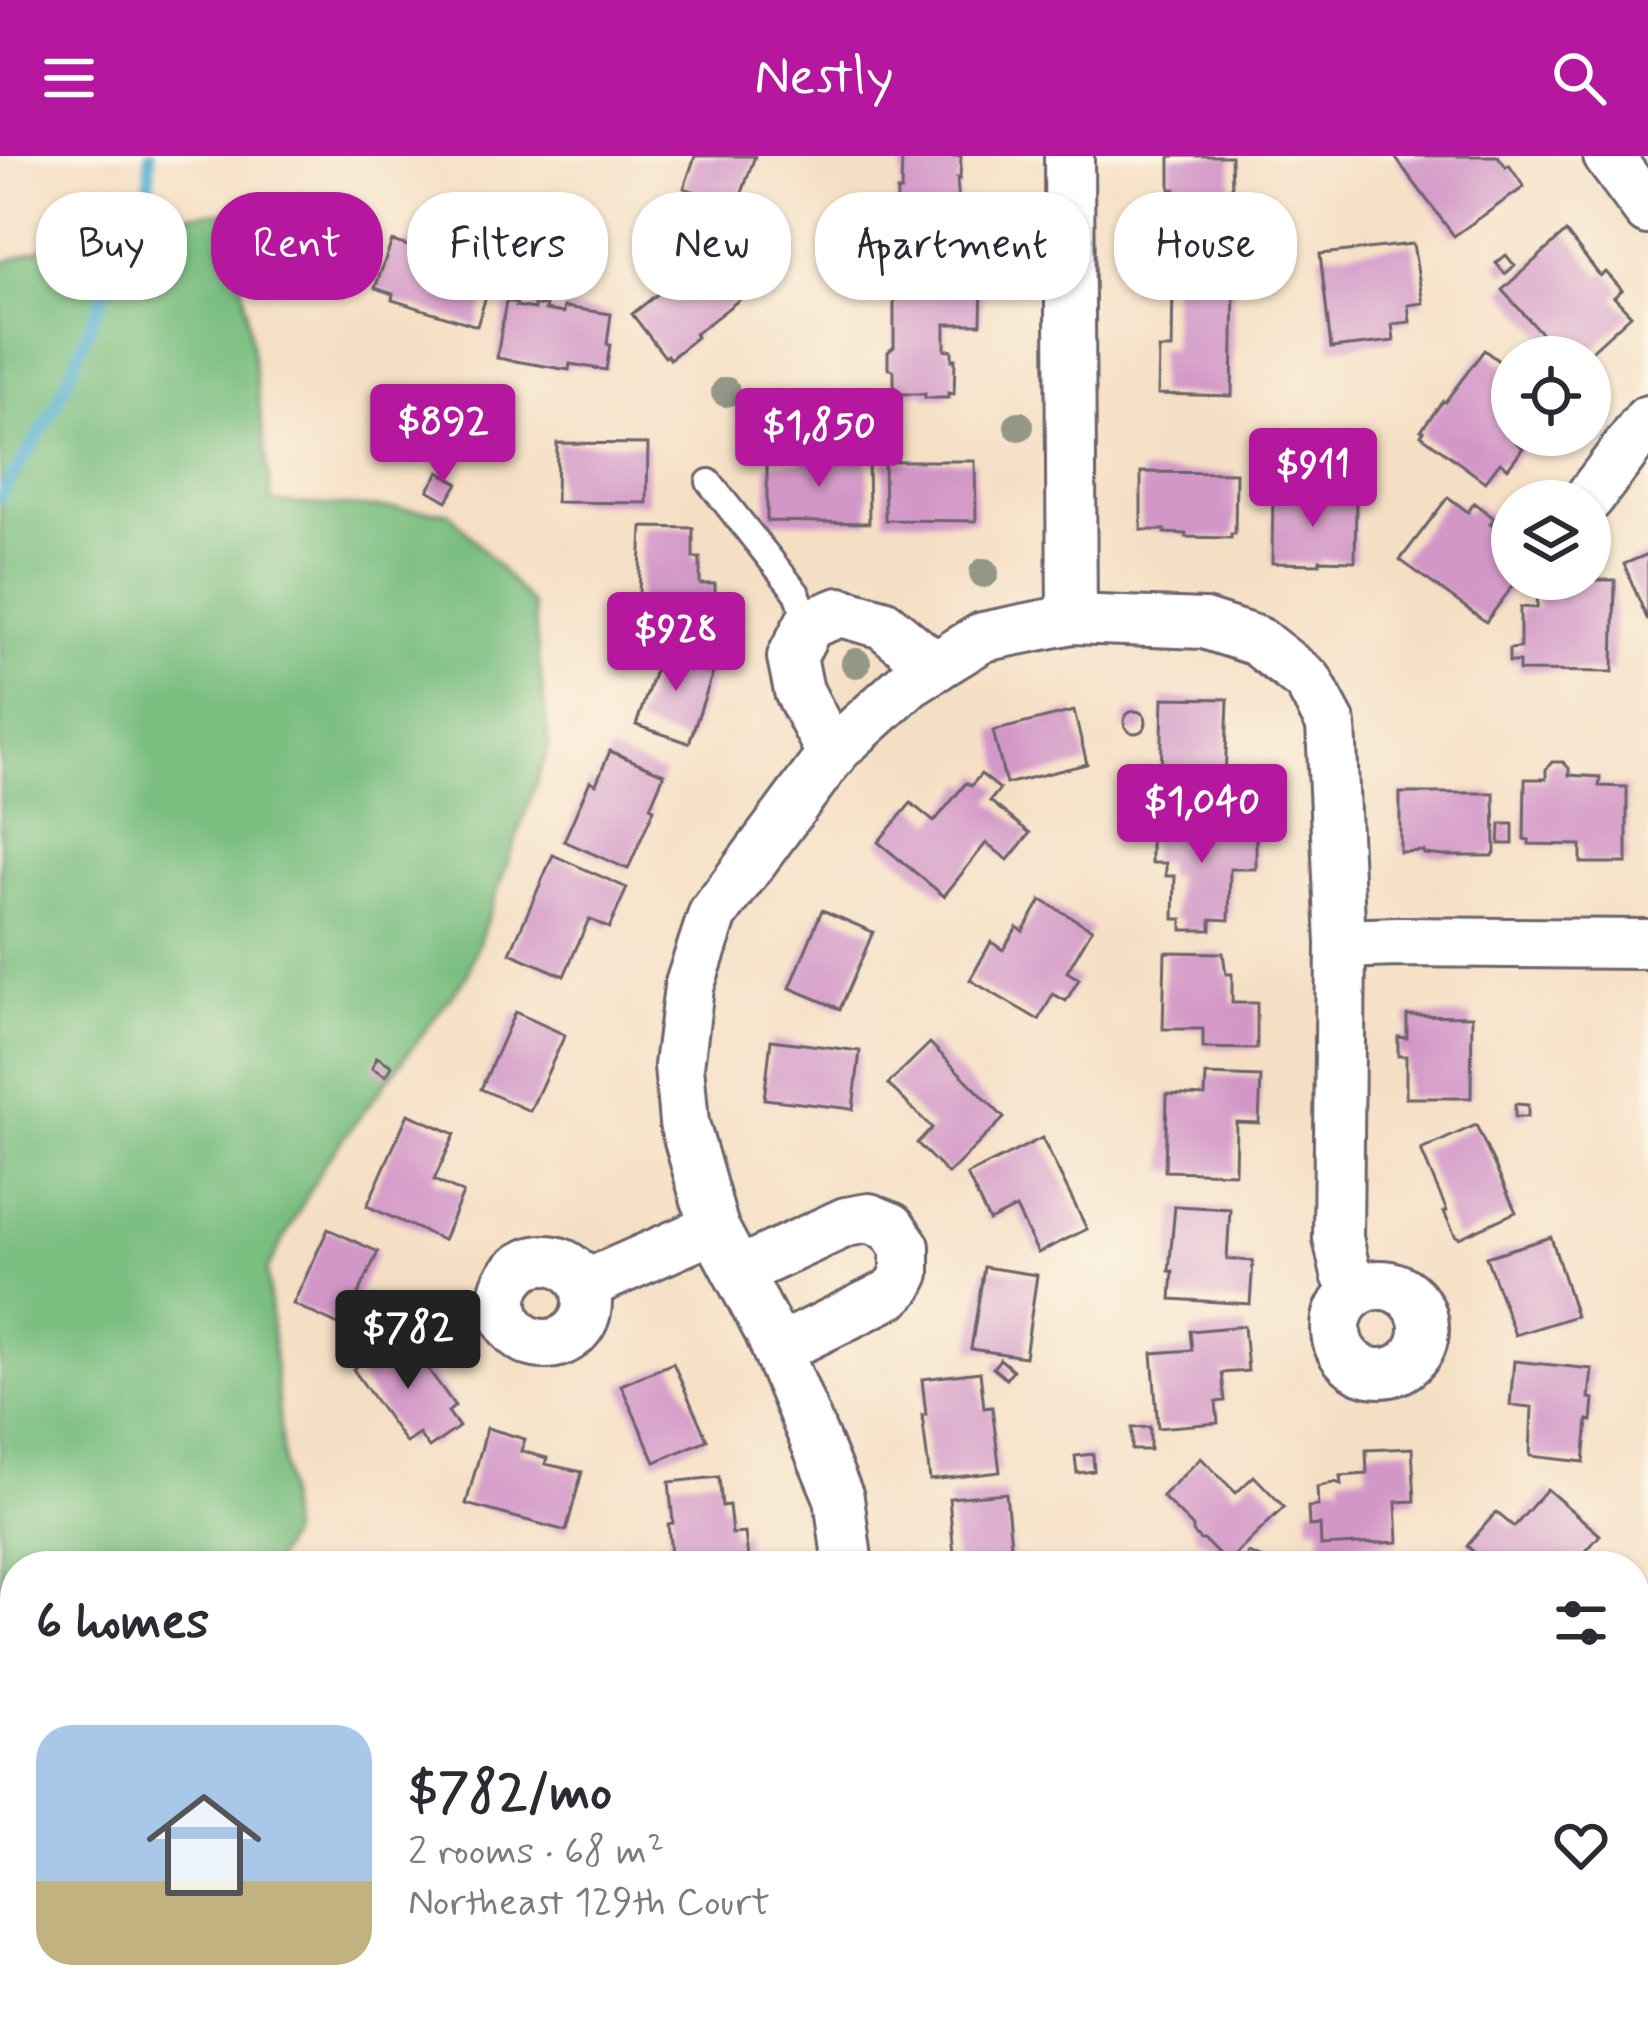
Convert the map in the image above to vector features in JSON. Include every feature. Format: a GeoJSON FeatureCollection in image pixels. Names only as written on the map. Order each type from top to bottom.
{"type":"FeatureCollection","features":[{"type":"Feature","properties":{"kind":"street"},"geometry":{"type":"LineString","coordinates":[[1070,156],[1072,619]]}},
{"type":"Feature","properties":{"kind":"street"},"geometry":{"type":"LineString","coordinates":[[1608,156],[1648,211]]}},
{"type":"Feature","properties":{"kind":"street"},"geometry":{"type":"LineString","coordinates":[[1602,480],[1648,419]]}},
{"type":"Feature","properties":{"kind":"street"},"geometry":{"type":"LineString","coordinates":[[832,755],[799,692],[792,657],[809,624],[840,612],[884,624],[922,674]]}},
{"type":"Feature","properties":{"kind":"street"},"geometry":{"type":"LineString","coordinates":[[846,1551],[839,1498],[777,1350],[714,1228],[684,1123],[679,1066],[689,987],[713,914],[832,755],[922,674],[983,637],[1072,619],[1204,624],[1257,641],[1308,681],[1331,724],[1341,944],[1338,1238],[1355,1292]]}},
{"type":"Feature","properties":{"kind":"street"},"geometry":{"type":"LineString","coordinates":[[1341,944],[1648,944]]}},
{"type":"Feature","properties":{"kind":"street"},"geometry":{"type":"LineString","coordinates":[[738,1272],[857,1218],[880,1221],[905,1247],[904,1273],[890,1294],[777,1350]]}},
{"type":"Feature","properties":{"kind":"street"},"geometry":{"type":"LineString","coordinates":[[585,1286],[714,1228]]}},
{"type":"Feature","properties":{"kind":"lane"},"geometry":{"type":"LineString","coordinates":[[709,482],[797,593],[809,624]]}},
{"type":"Feature","properties":{"kind":"green space"},"geometry":{"type":"Polygon","coordinates":[[[211,213],[211,300],[245,300],[272,502],[449,512],[533,606],[549,747],[467,975],[324,1164],[267,1270],[289,1533],[280,1551],[0,1551],[0,264],[36,250],[36,300],[187,300],[187,214],[211,213]]]}},
{"type":"Feature","properties":{"kind":"building"},"geometry":{"type":"Polygon","coordinates":[[[695,156],[755,156],[742,192],[684,188],[695,156]]]}},
{"type":"Feature","properties":{"kind":"building"},"geometry":{"type":"Polygon","coordinates":[[[902,156],[961,156],[958,192],[897,192],[901,191],[902,156]]]}},
{"type":"Feature","properties":{"kind":"building"},"geometry":{"type":"Polygon","coordinates":[[[1170,156],[1231,156],[1232,191],[1250,192],[1175,192],[1170,189],[1170,156]]]}},
{"type":"Feature","properties":{"kind":"building"},"geometry":{"type":"Polygon","coordinates":[[[1394,156],[1498,156],[1524,187],[1454,236],[1394,156]]]}},
{"type":"Feature","properties":{"kind":"building"},"geometry":{"type":"Polygon","coordinates":[[[1566,232],[1600,276],[1606,272],[1622,290],[1614,297],[1631,315],[1608,336],[1544,336],[1502,290],[1566,232]]]}},
{"type":"Feature","properties":{"kind":"building"},"geometry":{"type":"Polygon","coordinates":[[[392,241],[407,246],[407,300],[485,300],[477,326],[392,300],[393,294],[383,291],[383,266],[392,241]]]}},
{"type":"Feature","properties":{"kind":"building"},"geometry":{"type":"Polygon","coordinates":[[[1413,244],[1423,303],[1408,305],[1410,322],[1392,324],[1394,341],[1331,348],[1320,254],[1413,244]]]}},
{"type":"Feature","properties":{"kind":"building"},"geometry":{"type":"Polygon","coordinates":[[[1506,255],[1515,266],[1505,274],[1496,263],[1506,255]]]}},
{"type":"Feature","properties":{"kind":"building"},"geometry":{"type":"Polygon","coordinates":[[[650,300],[739,300],[670,359],[632,314],[650,300]]]}},
{"type":"Feature","properties":{"kind":"building"},"geometry":{"type":"Polygon","coordinates":[[[894,300],[982,300],[981,324],[945,324],[945,350],[952,350],[955,359],[954,394],[948,393],[948,398],[894,394],[888,352],[894,347],[894,300]]]}},
{"type":"Feature","properties":{"kind":"building"},"geometry":{"type":"Polygon","coordinates":[[[1173,300],[1234,300],[1232,396],[1158,394],[1159,349],[1172,349],[1173,300]]]}},
{"type":"Feature","properties":{"kind":"building"},"geometry":{"type":"Polygon","coordinates":[[[506,301],[563,313],[564,307],[611,314],[606,370],[570,364],[569,370],[497,358],[506,301]]]}},
{"type":"Feature","properties":{"kind":"building"},"geometry":{"type":"Polygon","coordinates":[[[1484,350],[1491,355],[1491,456],[1517,456],[1508,468],[1500,462],[1485,482],[1421,435],[1484,350]]]}},
{"type":"Feature","properties":{"kind":"building"},"geometry":{"type":"Polygon","coordinates":[[[817,404],[837,405],[836,418],[817,418],[817,404]]]}},
{"type":"Feature","properties":{"kind":"building"},"geometry":{"type":"Polygon","coordinates":[[[557,443],[648,444],[647,503],[556,502],[557,443]]]}},
{"type":"Feature","properties":{"kind":"building"},"geometry":{"type":"Polygon","coordinates":[[[868,454],[869,523],[767,521],[767,463],[802,462],[802,456],[868,454]]]}},
{"type":"Feature","properties":{"kind":"building"},"geometry":{"type":"Polygon","coordinates":[[[884,461],[975,461],[976,521],[885,520],[884,461]]]}},
{"type":"Feature","properties":{"kind":"building"},"geometry":{"type":"Polygon","coordinates":[[[439,472],[458,483],[447,501],[428,490],[439,472]]]}},
{"type":"Feature","properties":{"kind":"building"},"geometry":{"type":"Polygon","coordinates":[[[1141,472],[1236,473],[1235,534],[1231,538],[1186,537],[1165,530],[1141,530],[1141,472]]]}},
{"type":"Feature","properties":{"kind":"building"},"geometry":{"type":"Polygon","coordinates":[[[1273,496],[1356,498],[1355,561],[1272,563],[1273,496]]]}},
{"type":"Feature","properties":{"kind":"building"},"geometry":{"type":"Polygon","coordinates":[[[1448,497],[1468,512],[1474,503],[1491,516],[1491,600],[1502,600],[1486,622],[1400,560],[1448,497]]]}},
{"type":"Feature","properties":{"kind":"building"},"geometry":{"type":"Polygon","coordinates":[[[642,527],[693,528],[693,558],[700,558],[700,584],[715,584],[715,630],[668,629],[667,616],[638,615],[642,527]]]}},
{"type":"Feature","properties":{"kind":"building"},"geometry":{"type":"Polygon","coordinates":[[[1648,554],[1648,621],[1624,564],[1648,554]]]}},
{"type":"Feature","properties":{"kind":"building"},"geometry":{"type":"Polygon","coordinates":[[[1611,580],[1615,580],[1613,672],[1519,671],[1519,662],[1509,662],[1509,649],[1520,648],[1520,607],[1537,608],[1537,600],[1611,600],[1611,580]]]}},
{"type":"Feature","properties":{"kind":"building"},"geometry":{"type":"Polygon","coordinates":[[[664,645],[716,664],[689,743],[636,725],[664,645]]]}},
{"type":"Feature","properties":{"kind":"building"},"geometry":{"type":"Polygon","coordinates":[[[1163,698],[1228,699],[1225,781],[1161,780],[1163,698]]]}},
{"type":"Feature","properties":{"kind":"building"},"geometry":{"type":"Polygon","coordinates":[[[1074,711],[1087,764],[1006,784],[993,731],[1074,711]]]}},
{"type":"Feature","properties":{"kind":"building"},"geometry":{"type":"Polygon","coordinates":[[[1135,711],[1146,722],[1135,733],[1124,722],[1135,711]]]}},
{"type":"Feature","properties":{"kind":"building"},"geometry":{"type":"Polygon","coordinates":[[[610,751],[664,774],[628,869],[564,841],[590,781],[596,784],[610,751]]]}},
{"type":"Feature","properties":{"kind":"building"},"geometry":{"type":"Polygon","coordinates":[[[1552,762],[1563,762],[1569,775],[1600,777],[1599,786],[1627,787],[1627,863],[1581,863],[1581,845],[1529,844],[1524,839],[1525,779],[1546,779],[1552,762]]]}},
{"type":"Feature","properties":{"kind":"building"},"geometry":{"type":"Polygon","coordinates":[[[981,774],[1000,789],[990,801],[1030,833],[1008,860],[986,843],[944,896],[878,842],[911,803],[934,822],[966,783],[971,786],[981,774]]]}},
{"type":"Feature","properties":{"kind":"building"},"geometry":{"type":"Polygon","coordinates":[[[1400,793],[1494,793],[1495,853],[1400,852],[1400,793]]]}},
{"type":"Feature","properties":{"kind":"building"},"geometry":{"type":"Polygon","coordinates":[[[1154,815],[1165,827],[1256,825],[1256,869],[1230,869],[1229,920],[1211,919],[1211,930],[1182,930],[1182,919],[1174,919],[1175,876],[1166,876],[1166,863],[1151,863],[1151,840],[1140,829],[1154,815]]]}},
{"type":"Feature","properties":{"kind":"building"},"geometry":{"type":"Polygon","coordinates":[[[1500,824],[1513,824],[1513,844],[1499,844],[1500,824]]]}},
{"type":"Feature","properties":{"kind":"building"},"geometry":{"type":"Polygon","coordinates":[[[553,855],[627,888],[609,928],[589,919],[564,976],[510,953],[553,855]]]}},
{"type":"Feature","properties":{"kind":"building"},"geometry":{"type":"Polygon","coordinates":[[[1041,900],[1092,929],[1067,972],[1079,979],[1066,1001],[1053,994],[1039,1020],[970,980],[991,942],[1003,950],[1017,927],[1023,931],[1041,900]]]}},
{"type":"Feature","properties":{"kind":"building"},"geometry":{"type":"Polygon","coordinates":[[[822,910],[873,932],[840,1009],[790,988],[822,910]]]}},
{"type":"Feature","properties":{"kind":"building"},"geometry":{"type":"Polygon","coordinates":[[[1165,952],[1223,953],[1226,974],[1232,974],[1232,1003],[1257,1003],[1257,1049],[1203,1048],[1203,1029],[1163,1029],[1165,952]]]}},
{"type":"Feature","properties":{"kind":"building"},"geometry":{"type":"Polygon","coordinates":[[[515,1012],[565,1035],[530,1111],[481,1089],[515,1012]]]}},
{"type":"Feature","properties":{"kind":"building"},"geometry":{"type":"Polygon","coordinates":[[[1407,1015],[1472,1016],[1471,1098],[1406,1098],[1406,1056],[1398,1056],[1398,1037],[1407,1038],[1407,1015]]]}},
{"type":"Feature","properties":{"kind":"building"},"geometry":{"type":"Polygon","coordinates":[[[771,1040],[860,1051],[853,1109],[764,1099],[771,1040]]]}},
{"type":"Feature","properties":{"kind":"building"},"geometry":{"type":"Polygon","coordinates":[[[930,1043],[1004,1118],[948,1174],[917,1143],[932,1128],[888,1084],[930,1043]]]}},
{"type":"Feature","properties":{"kind":"building"},"geometry":{"type":"Polygon","coordinates":[[[377,1057],[392,1066],[386,1076],[372,1068],[377,1057]]]}},
{"type":"Feature","properties":{"kind":"building"},"geometry":{"type":"Polygon","coordinates":[[[1206,1075],[1261,1077],[1259,1123],[1236,1122],[1235,1173],[1165,1171],[1167,1094],[1205,1096],[1206,1075]]]}},
{"type":"Feature","properties":{"kind":"building"},"geometry":{"type":"Polygon","coordinates":[[[1515,1104],[1528,1105],[1528,1117],[1515,1117],[1515,1104]]]}},
{"type":"Feature","properties":{"kind":"building"},"geometry":{"type":"Polygon","coordinates":[[[408,1114],[455,1134],[434,1180],[463,1193],[443,1240],[367,1206],[408,1114]]]}},
{"type":"Feature","properties":{"kind":"building"},"geometry":{"type":"Polygon","coordinates":[[[1476,1125],[1516,1212],[1459,1238],[1421,1150],[1476,1125]]]}},
{"type":"Feature","properties":{"kind":"building"},"geometry":{"type":"Polygon","coordinates":[[[1042,1138],[1087,1229],[1038,1253],[1016,1208],[989,1221],[967,1175],[1042,1138]]]}},
{"type":"Feature","properties":{"kind":"building"},"geometry":{"type":"Polygon","coordinates":[[[1175,1206],[1230,1209],[1227,1259],[1253,1261],[1250,1304],[1171,1299],[1175,1206]]]}},
{"type":"Feature","properties":{"kind":"building"},"geometry":{"type":"Polygon","coordinates":[[[328,1229],[378,1252],[343,1327],[293,1304],[328,1229]]]}},
{"type":"Feature","properties":{"kind":"building"},"geometry":{"type":"Polygon","coordinates":[[[1551,1237],[1576,1316],[1515,1335],[1486,1257],[1551,1237]]]}},
{"type":"Feature","properties":{"kind":"building"},"geometry":{"type":"Polygon","coordinates":[[[984,1267],[1037,1275],[1025,1357],[971,1349],[984,1267]]]}},
{"type":"Feature","properties":{"kind":"building"},"geometry":{"type":"Polygon","coordinates":[[[1244,1326],[1248,1371],[1222,1373],[1225,1401],[1216,1402],[1218,1423],[1158,1428],[1152,1353],[1192,1350],[1190,1331],[1244,1326]]]}},
{"type":"Feature","properties":{"kind":"building"},"geometry":{"type":"Polygon","coordinates":[[[402,1333],[455,1406],[448,1412],[459,1427],[429,1448],[419,1434],[406,1443],[353,1369],[402,1333]]]}},
{"type":"Feature","properties":{"kind":"building"},"geometry":{"type":"Polygon","coordinates":[[[1000,1359],[1013,1370],[1006,1379],[993,1368],[1000,1359]]]}},
{"type":"Feature","properties":{"kind":"building"},"geometry":{"type":"Polygon","coordinates":[[[1514,1361],[1592,1369],[1589,1398],[1594,1399],[1584,1462],[1530,1456],[1532,1407],[1510,1405],[1514,1361]]]}},
{"type":"Feature","properties":{"kind":"building"},"geometry":{"type":"Polygon","coordinates":[[[673,1363],[707,1440],[655,1462],[621,1385],[673,1363]]]}},
{"type":"Feature","properties":{"kind":"building"},"geometry":{"type":"Polygon","coordinates":[[[980,1372],[984,1408],[992,1407],[1000,1472],[930,1480],[922,1379],[980,1372]]]}},
{"type":"Feature","properties":{"kind":"building"},"geometry":{"type":"Polygon","coordinates":[[[1150,1427],[1150,1450],[1132,1450],[1132,1428],[1150,1427]]]}},
{"type":"Feature","properties":{"kind":"building"},"geometry":{"type":"Polygon","coordinates":[[[487,1428],[525,1439],[521,1451],[547,1458],[545,1464],[582,1472],[566,1531],[466,1504],[487,1428]]]}},
{"type":"Feature","properties":{"kind":"building"},"geometry":{"type":"Polygon","coordinates":[[[1412,1448],[1415,1501],[1396,1502],[1398,1542],[1321,1546],[1320,1525],[1309,1526],[1308,1507],[1318,1506],[1317,1487],[1341,1485],[1340,1476],[1367,1474],[1366,1450],[1412,1448]]]}},
{"type":"Feature","properties":{"kind":"building"},"geometry":{"type":"Polygon","coordinates":[[[1093,1454],[1094,1471],[1077,1473],[1075,1456],[1093,1454]]]}},
{"type":"Feature","properties":{"kind":"building"},"geometry":{"type":"Polygon","coordinates":[[[1201,1458],[1236,1493],[1254,1476],[1284,1507],[1239,1551],[1215,1551],[1162,1496],[1201,1458]]]}},
{"type":"Feature","properties":{"kind":"building"},"geometry":{"type":"Polygon","coordinates":[[[719,1477],[732,1534],[745,1533],[747,1551],[671,1551],[669,1482],[719,1477]]]}},
{"type":"Feature","properties":{"kind":"building"},"geometry":{"type":"Polygon","coordinates":[[[1547,1489],[1600,1535],[1586,1551],[1473,1551],[1467,1546],[1496,1512],[1514,1527],[1547,1489]]]}},
{"type":"Feature","properties":{"kind":"building"},"geometry":{"type":"Polygon","coordinates":[[[1006,1493],[1012,1551],[954,1551],[949,1498],[1006,1493]]]}},
{"type":"Feature","properties":{"kind":"waterway"},"geometry":{"type":"LineString","coordinates":[[0,497],[54,410],[149,188],[150,156]]}}]}
